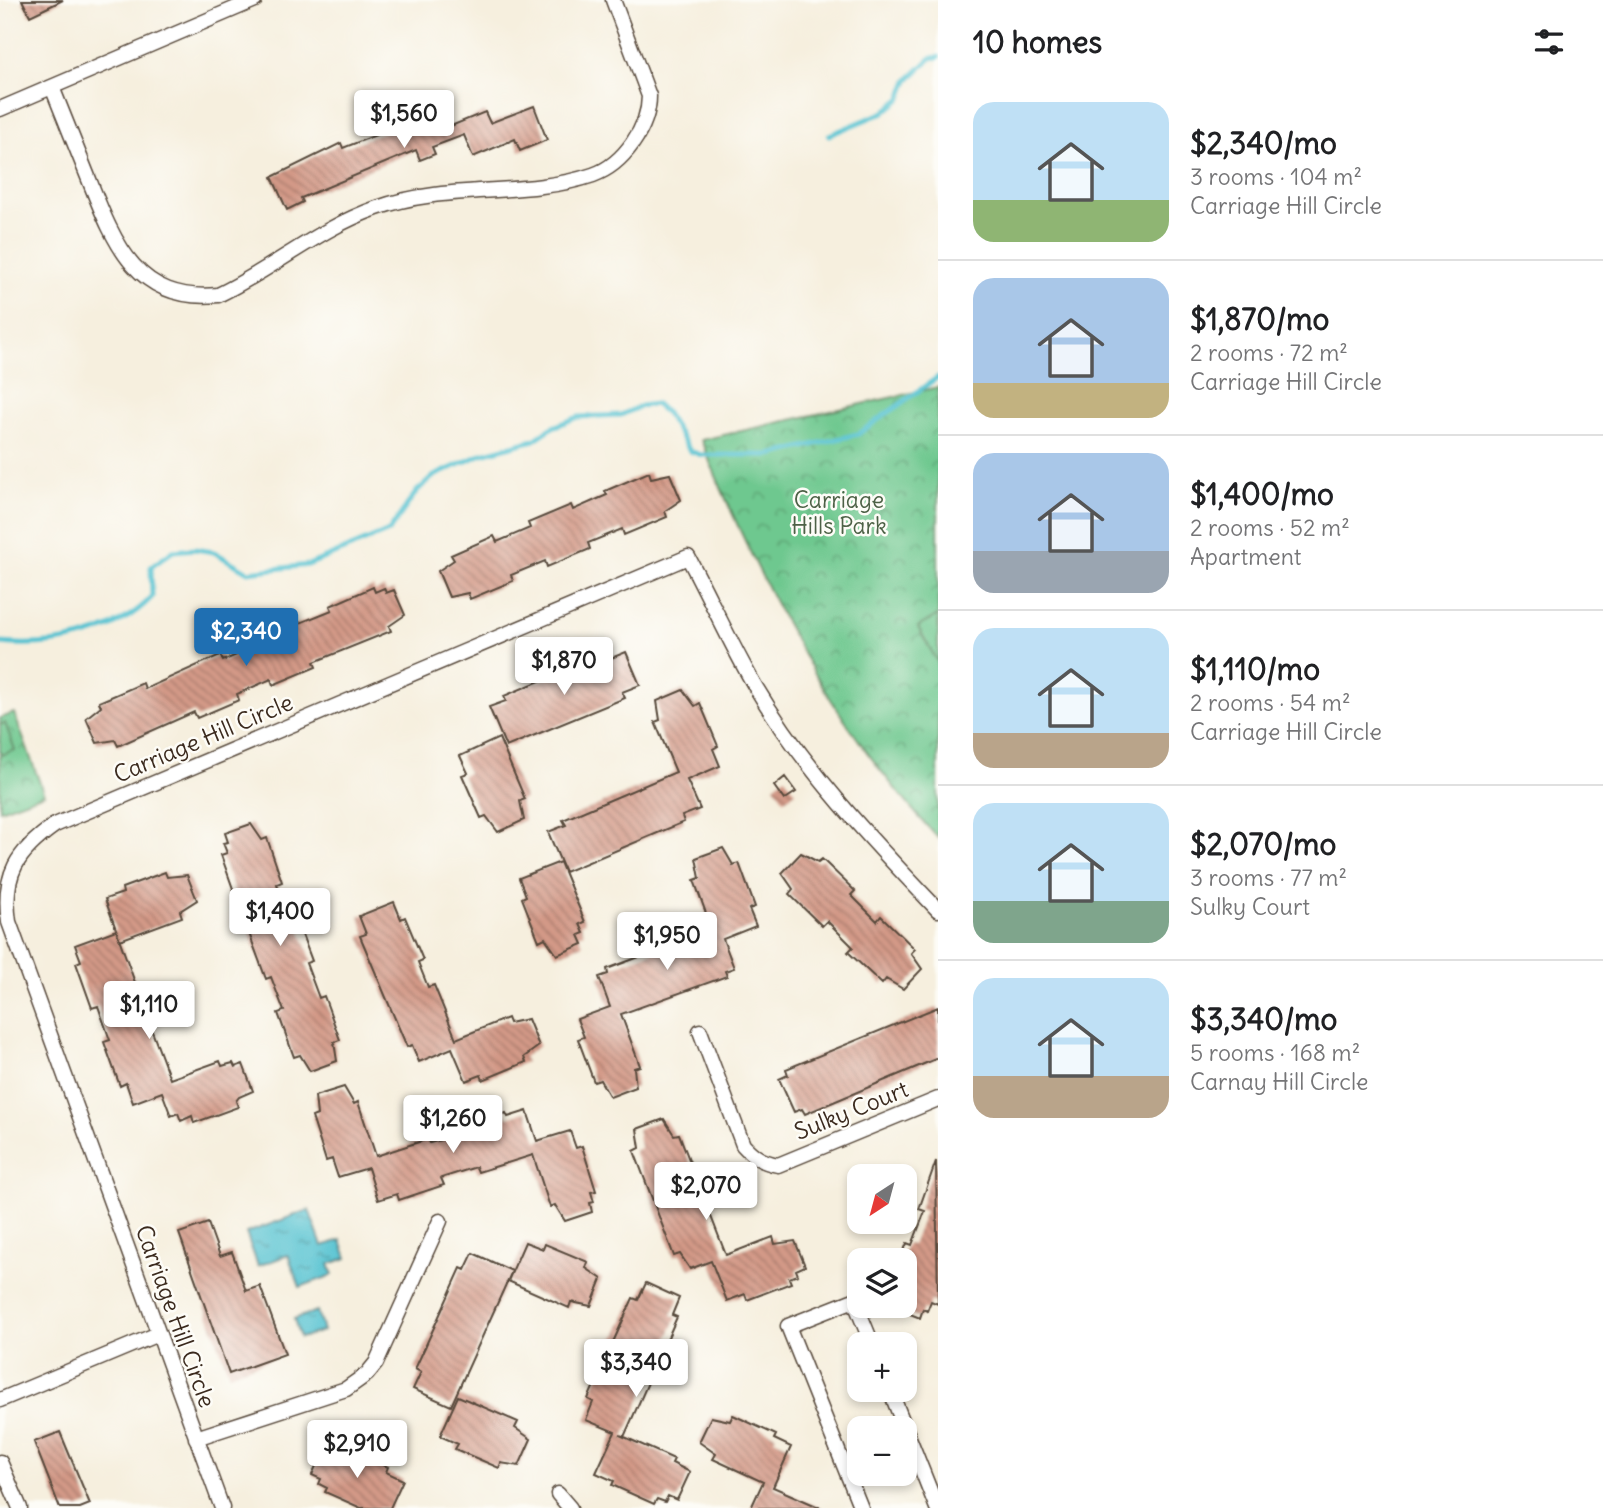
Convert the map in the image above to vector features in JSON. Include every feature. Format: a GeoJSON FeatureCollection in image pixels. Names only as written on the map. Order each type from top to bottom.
{"type":"FeatureCollection","features":[{"type":"Feature","properties":{"kind":"street"},"geometry":{"type":"LineString","coordinates":[[0,109],[255,0]]}},
{"type":"Feature","properties":{"kind":"street"},"geometry":{"type":"LineString","coordinates":[[52,87],[110,232],[127,260],[148,280],[169,290],[195,298],[218,295],[345,219],[381,206],[559,182],[593,175],[611,166],[643,125],[649,111],[649,96],[613,0]]}},
{"type":"Feature","properties":{"kind":"street","name":"Carriage Hill Circle"},"geometry":{"type":"LineString","coordinates":[[222,1508],[9,922],[5,897],[8,879],[33,840],[55,824],[688,557],[755,687],[815,772],[876,845],[938,910]]}},
{"type":"Feature","properties":{"kind":"street","name":"Sulky Court"},"geometry":{"type":"LineString","coordinates":[[700,1031],[743,1145],[754,1157],[765,1163],[778,1165],[938,1099]]}},
{"type":"Feature","properties":{"kind":"street"},"geometry":{"type":"LineString","coordinates":[[196,1438],[346,1389],[368,1374],[376,1363],[440,1221]]}},
{"type":"Feature","properties":{"kind":"street"},"geometry":{"type":"LineString","coordinates":[[861,1508],[788,1326],[854,1300],[867,1332]]}},
{"type":"Feature","properties":{"kind":"street"},"geometry":{"type":"LineString","coordinates":[[0,1400],[158,1334]]}},
{"type":"Feature","properties":{"kind":"street"},"geometry":{"type":"LineString","coordinates":[[895,1402],[937,1508]]}},
{"type":"Feature","properties":{"kind":"street"},"geometry":{"type":"LineString","coordinates":[[0,1462],[20,1508]]}},
{"type":"Feature","properties":{"kind":"street"},"geometry":{"type":"LineString","coordinates":[[558,1494],[570,1508]]}},
{"type":"Feature","properties":{"kind":"green space","name":"Carriage Hills Park"},"geometry":{"type":"Polygon","coordinates":[[[938,387],[938,838],[899,794],[864,748],[801,650],[748,547],[701,440],[938,387]]]}},
{"type":"Feature","properties":{"kind":"green space"},"geometry":{"type":"Polygon","coordinates":[[[938,615],[938,663],[918,627],[938,615]]]}},
{"type":"Feature","properties":{"kind":"green space"},"geometry":{"type":"Polygon","coordinates":[[[14,713],[44,794],[0,810],[0,718],[14,713]]]}},
{"type":"Feature","properties":{"kind":"green space"},"geometry":{"type":"Polygon","coordinates":[[[5,723],[15,750],[0,755],[0,725],[5,723]]]}},
{"type":"Feature","properties":{"kind":"water"},"geometry":{"type":"Polygon","coordinates":[[[309,1210],[322,1246],[341,1240],[347,1258],[329,1264],[333,1275],[300,1287],[288,1255],[258,1266],[246,1233],[309,1210]]]}},
{"type":"Feature","properties":{"kind":"water"},"geometry":{"type":"Polygon","coordinates":[[[317,1311],[323,1331],[300,1338],[294,1319],[317,1311]]]}},
{"type":"Feature","properties":{"kind":"building"},"geometry":{"type":"Polygon","coordinates":[[[22,0],[63,0],[30,16],[22,0]]]}},
{"type":"Feature","properties":{"kind":"building"},"geometry":{"type":"Polygon","coordinates":[[[534,106],[547,140],[520,151],[515,139],[473,157],[464,135],[432,147],[435,154],[420,160],[416,150],[301,198],[303,202],[287,210],[272,177],[341,143],[343,148],[432,113],[439,131],[485,112],[490,123],[534,106]]]}},
{"type":"Feature","properties":{"kind":"building"},"geometry":{"type":"Polygon","coordinates":[[[649,472],[651,478],[670,474],[681,500],[665,511],[667,517],[624,535],[622,529],[588,543],[590,549],[547,567],[545,561],[511,575],[513,581],[470,599],[468,593],[449,597],[438,571],[454,560],[451,555],[494,536],[497,542],[530,528],[528,523],[571,505],[573,510],[607,495],[605,491],[649,472]]]}},
{"type":"Feature","properties":{"kind":"building"},"geometry":{"type":"Polygon","coordinates":[[[373,587],[375,592],[384,588],[386,593],[394,590],[405,615],[389,626],[391,631],[314,662],[316,667],[273,685],[271,679],[237,694],[239,700],[197,718],[194,712],[118,746],[115,740],[97,743],[86,718],[101,706],[99,702],[143,683],[145,689],[220,655],[223,661],[257,646],[255,641],[332,610],[330,606],[373,587]]]}},
{"type":"Feature","properties":{"kind":"building"},"geometry":{"type":"Polygon","coordinates":[[[626,652],[640,685],[622,692],[625,698],[506,747],[489,707],[506,701],[504,696],[606,653],[609,659],[626,652]]]}},
{"type":"Feature","properties":{"kind":"building"},"geometry":{"type":"Polygon","coordinates":[[[683,690],[695,706],[700,703],[718,746],[713,749],[720,766],[687,780],[700,809],[682,816],[684,822],[565,872],[548,832],[566,825],[563,820],[676,772],[655,722],[660,720],[657,701],[683,690]]]}},
{"type":"Feature","properties":{"kind":"building"},"geometry":{"type":"Polygon","coordinates":[[[499,738],[525,799],[520,801],[524,820],[498,832],[486,816],[481,818],[462,775],[468,773],[460,756],[499,738]]]}},
{"type":"Feature","properties":{"kind":"building"},"geometry":{"type":"Polygon","coordinates":[[[785,777],[796,792],[784,800],[774,786],[785,777]]]}},
{"type":"Feature","properties":{"kind":"building"},"geometry":{"type":"Polygon","coordinates":[[[251,824],[262,840],[267,838],[282,882],[277,884],[290,918],[295,916],[312,961],[306,963],[319,998],[324,996],[340,1040],[334,1042],[337,1061],[310,1071],[300,1055],[294,1057],[278,1013],[284,1011],[271,977],[266,979],[249,933],[255,931],[243,898],[237,900],[221,855],[227,853],[223,843],[228,842],[225,833],[251,824]]]}},
{"type":"Feature","properties":{"kind":"building"},"geometry":{"type":"Polygon","coordinates":[[[723,848],[733,865],[739,863],[755,907],[749,909],[756,926],[723,939],[734,968],[725,971],[727,976],[621,1014],[640,1066],[634,1068],[636,1087],[610,1097],[600,1080],[594,1082],[578,1039],[584,1037],[577,1019],[610,1007],[599,977],[608,974],[607,969],[685,940],[683,936],[711,927],[694,880],[700,878],[696,858],[723,848]]]}},
{"type":"Feature","properties":{"kind":"building"},"geometry":{"type":"Polygon","coordinates":[[[801,853],[818,862],[822,859],[855,891],[851,895],[877,921],[881,916],[915,949],[911,953],[922,969],[903,989],[886,979],[882,984],[848,952],[853,947],[827,921],[822,926],[789,894],[793,889],[782,873],[801,853]]]}},
{"type":"Feature","properties":{"kind":"building"},"geometry":{"type":"Polygon","coordinates":[[[560,862],[585,922],[580,924],[584,933],[579,935],[583,944],[557,955],[545,938],[539,941],[522,898],[526,896],[519,878],[560,862]]]}},
{"type":"Feature","properties":{"kind":"building"},"geometry":{"type":"Polygon","coordinates":[[[165,872],[167,877],[187,875],[197,900],[180,911],[182,917],[120,940],[105,899],[123,893],[122,888],[165,872]]]}},
{"type":"Feature","properties":{"kind":"building"},"geometry":{"type":"Polygon","coordinates":[[[394,902],[401,919],[405,917],[423,960],[418,962],[428,987],[434,985],[456,1039],[507,1018],[509,1023],[528,1019],[539,1046],[524,1057],[526,1062],[483,1080],[481,1075],[466,1081],[452,1048],[419,1062],[412,1045],[407,1047],[360,936],[366,934],[359,916],[394,902]]]}},
{"type":"Feature","properties":{"kind":"building"},"geometry":{"type":"Polygon","coordinates":[[[116,930],[138,991],[133,993],[145,1028],[150,1026],[170,1079],[220,1061],[222,1066],[233,1063],[235,1067],[243,1064],[253,1091],[239,1097],[236,1101],[238,1107],[194,1123],[192,1116],[181,1121],[178,1113],[171,1116],[162,1092],[133,1103],[126,1083],[120,1086],[104,1042],[110,1040],[98,1006],[92,1008],[76,963],[81,961],[75,945],[116,930]]]}},
{"type":"Feature","properties":{"kind":"building"},"geometry":{"type":"Polygon","coordinates":[[[938,1007],[938,1058],[805,1114],[802,1109],[794,1112],[779,1079],[788,1075],[786,1069],[938,1007]]]}},
{"type":"Feature","properties":{"kind":"building"},"geometry":{"type":"Polygon","coordinates":[[[344,1087],[354,1104],[358,1102],[376,1156],[428,1139],[430,1143],[447,1138],[463,1132],[462,1127],[506,1113],[508,1117],[527,1111],[537,1141],[570,1131],[576,1148],[582,1146],[596,1191],[591,1192],[594,1202],[590,1203],[592,1212],[565,1221],[555,1205],[550,1207],[533,1155],[478,1172],[476,1167],[441,1178],[444,1185],[399,1200],[397,1194],[378,1200],[368,1168],[338,1177],[332,1159],[326,1161],[312,1117],[317,1115],[315,1096],[344,1087]]]}},
{"type":"Feature","properties":{"kind":"building"},"geometry":{"type":"Polygon","coordinates":[[[664,1119],[674,1135],[679,1134],[726,1255],[773,1237],[775,1244],[795,1241],[805,1266],[796,1270],[798,1275],[789,1278],[791,1283],[747,1300],[745,1294],[727,1301],[711,1261],[690,1269],[680,1254],[674,1256],[634,1151],[640,1148],[637,1129],[664,1119]]]}},
{"type":"Feature","properties":{"kind":"building"},"geometry":{"type":"Polygon","coordinates":[[[936,1161],[938,1304],[931,1301],[927,1311],[923,1309],[920,1318],[917,1317],[917,1248],[905,1248],[907,1243],[912,1245],[917,1234],[925,1211],[919,1209],[936,1161]]]}},
{"type":"Feature","properties":{"kind":"building"},"geometry":{"type":"Polygon","coordinates":[[[208,1223],[220,1256],[232,1252],[246,1291],[260,1286],[285,1354],[229,1374],[179,1233],[208,1223]]]}},
{"type":"Feature","properties":{"kind":"building"},"geometry":{"type":"Polygon","coordinates":[[[525,1242],[543,1249],[545,1244],[588,1262],[586,1268],[602,1279],[591,1306],[571,1302],[569,1308],[508,1281],[525,1242]]]}},
{"type":"Feature","properties":{"kind":"building"},"geometry":{"type":"Polygon","coordinates":[[[473,1253],[512,1271],[451,1406],[413,1389],[421,1372],[415,1369],[461,1268],[465,1270],[473,1253]]]}},
{"type":"Feature","properties":{"kind":"building"},"geometry":{"type":"Polygon","coordinates":[[[646,1283],[679,1298],[672,1315],[677,1317],[624,1437],[674,1459],[672,1463],[690,1472],[677,1500],[668,1496],[665,1502],[657,1499],[654,1504],[612,1485],[614,1481],[596,1473],[615,1432],[586,1420],[593,1402],[588,1399],[633,1298],[638,1300],[646,1283]]]}},
{"type":"Feature","properties":{"kind":"building"},"geometry":{"type":"Polygon","coordinates":[[[458,1396],[518,1422],[515,1428],[531,1439],[519,1466],[501,1463],[499,1468],[455,1449],[458,1444],[440,1436],[458,1396]]]}},
{"type":"Feature","properties":{"kind":"building"},"geometry":{"type":"Polygon","coordinates":[[[733,1415],[776,1435],[774,1439],[791,1447],[773,1487],[821,1508],[751,1508],[763,1482],[713,1459],[716,1454],[699,1442],[711,1417],[730,1421],[733,1415]]]}},
{"type":"Feature","properties":{"kind":"building"},"geometry":{"type":"Polygon","coordinates":[[[60,1432],[90,1504],[80,1508],[60,1508],[34,1442],[60,1432]]]}},
{"type":"Feature","properties":{"kind":"building"},"geometry":{"type":"Polygon","coordinates":[[[345,1448],[388,1467],[386,1472],[403,1480],[390,1508],[361,1508],[325,1492],[327,1488],[319,1484],[321,1479],[312,1475],[323,1450],[342,1454],[345,1448]]]}},
{"type":"Feature","properties":{"kind":"waterway"},"geometry":{"type":"LineString","coordinates":[[829,135],[884,112],[901,98],[908,80],[931,58],[938,57]]}},
{"type":"Feature","properties":{"kind":"waterway"},"geometry":{"type":"LineString","coordinates":[[0,643],[41,644],[61,641],[82,637],[120,622],[152,597],[151,567],[173,551],[195,549],[214,552],[248,572],[308,565],[389,531],[417,491],[434,476],[482,454],[534,440],[553,427],[578,417],[621,415],[641,406],[655,404],[666,413],[690,451],[701,455],[770,455],[858,434],[938,377]]}}]}
